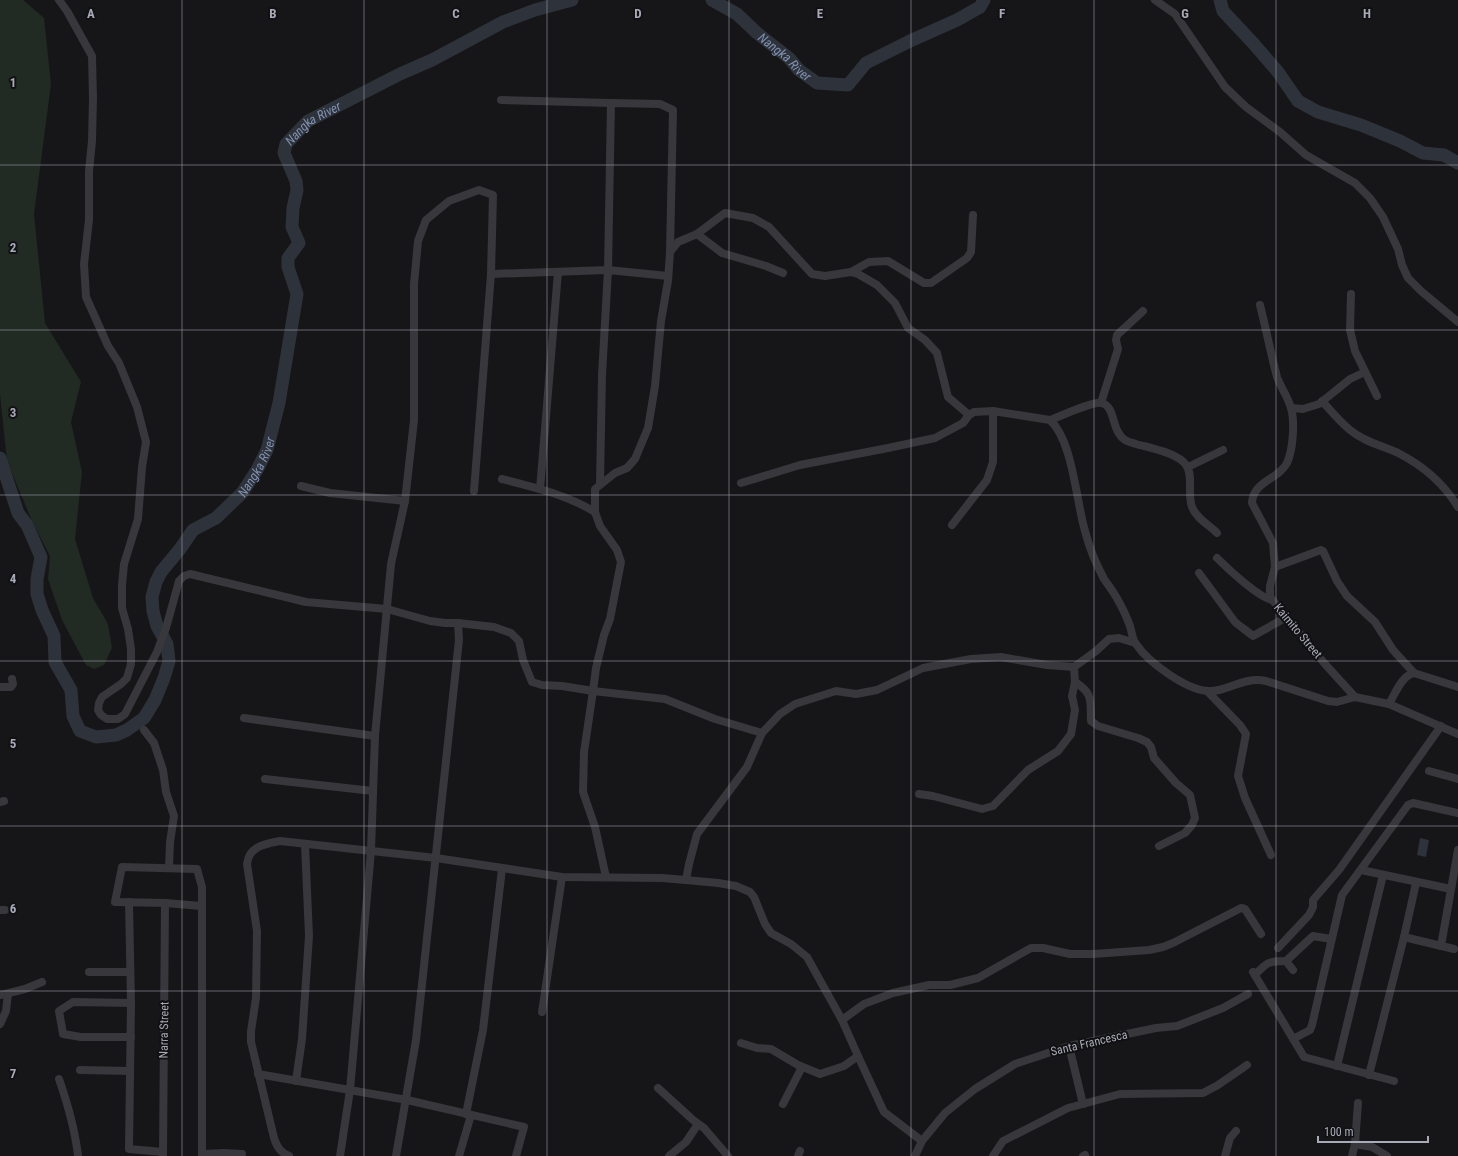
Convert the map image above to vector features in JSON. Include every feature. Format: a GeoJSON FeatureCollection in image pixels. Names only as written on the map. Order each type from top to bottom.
{"type":"FeatureCollection","features":[{"type":"Feature","properties":{"kind":"street"},"geometry":{"type":"LineString","coordinates":[[59,0],[67,11],[92,56],[93,98],[92,141],[89,171],[89,220],[84,264],[86,297],[108,346],[119,363],[137,407],[146,442],[142,467],[138,519],[124,564],[122,585],[122,608],[128,629],[132,664],[127,678],[102,697],[98,710],[101,715],[108,719],[118,719],[124,714],[157,652],[166,628],[179,581],[184,576],[190,574],[306,602],[387,609],[430,621],[494,627],[511,632],[519,641],[523,660],[532,682],[542,685],[562,686],[666,700],[714,719],[762,733]]}},
{"type":"Feature","properties":{"kind":"street"},"geometry":{"type":"LineString","coordinates":[[1155,0],[1175,14],[1225,87],[1246,107],[1280,132],[1306,155],[1355,183],[1370,198],[1383,217],[1398,249],[1402,265],[1408,278],[1458,322]]}},
{"type":"Feature","properties":{"kind":"street"},"geometry":{"type":"LineString","coordinates":[[501,100],[660,104],[673,110],[670,252],[661,321],[655,386],[648,428],[635,459],[627,468],[615,473],[595,489],[595,512],[600,526],[617,550],[621,562],[612,614],[604,635],[596,668],[584,752],[583,792],[595,827],[606,877]]}},
{"type":"Feature","properties":{"kind":"street"},"geometry":{"type":"LineString","coordinates":[[600,484],[602,375],[608,270],[611,102]]}},
{"type":"Feature","properties":{"kind":"street"},"geometry":{"type":"LineString","coordinates":[[340,1156],[350,1090],[371,851],[375,736],[391,564],[405,501],[414,420],[414,284],[418,241],[426,220],[448,201],[479,190],[494,195],[491,274],[474,491]]}},
{"type":"Feature","properties":{"kind":"street"},"geometry":{"type":"LineString","coordinates":[[670,252],[678,242],[697,234],[725,213],[753,218],[769,227],[812,274],[825,276],[851,272],[869,262],[888,260],[924,282],[931,283],[967,258],[971,252],[973,215]]}},
{"type":"Feature","properties":{"kind":"street"},"geometry":{"type":"LineString","coordinates":[[697,234],[722,254],[766,266],[783,273]]}},
{"type":"Feature","properties":{"kind":"street"},"geometry":{"type":"LineString","coordinates":[[491,274],[608,270],[668,276]]}},
{"type":"Feature","properties":{"kind":"street"},"geometry":{"type":"LineString","coordinates":[[540,489],[558,272]]}},
{"type":"Feature","properties":{"kind":"street"},"geometry":{"type":"LineString","coordinates":[[851,272],[858,274],[877,285],[894,303],[908,328],[925,340],[937,353],[948,397],[969,415]]}},
{"type":"Feature","properties":{"kind":"street"},"geometry":{"type":"LineString","coordinates":[[1351,294],[1350,330],[1355,351],[1377,396]]}},
{"type":"Feature","properties":{"kind":"street","name":"Kaimito Street"},"geometry":{"type":"LineString","coordinates":[[1260,305],[1278,379],[1291,408],[1293,427],[1291,452],[1286,463],[1278,472],[1256,488],[1252,497],[1252,503],[1273,543],[1275,567],[1270,586],[1270,597],[1285,618],[1355,697]]}},
{"type":"Feature","properties":{"kind":"street"},"geometry":{"type":"LineString","coordinates":[[1101,403],[1118,349],[1116,340],[1117,335],[1143,311]]}},
{"type":"Feature","properties":{"kind":"street"},"geometry":{"type":"LineString","coordinates":[[1291,408],[1303,409],[1313,407],[1350,379],[1365,372]]}},
{"type":"Feature","properties":{"kind":"street"},"geometry":{"type":"LineString","coordinates":[[1322,401],[1350,430],[1364,439],[1401,454],[1433,476],[1454,500],[1458,507]]}},
{"type":"Feature","properties":{"kind":"street"},"geometry":{"type":"LineString","coordinates":[[1050,420],[1096,402],[1106,405],[1110,409],[1116,429],[1126,441],[1164,453],[1180,460],[1188,467],[1190,472],[1189,487],[1191,506],[1199,517],[1217,533]]}},
{"type":"Feature","properties":{"kind":"street"},"geometry":{"type":"LineString","coordinates":[[952,525],[987,480],[993,462],[993,411]]}},
{"type":"Feature","properties":{"kind":"street"},"geometry":{"type":"LineString","coordinates":[[741,483],[800,465],[935,438],[963,423],[969,415],[974,412],[993,411],[1050,420],[1055,424],[1061,436],[1070,461],[1085,531],[1094,557],[1104,578],[1118,600],[1130,626],[1135,642],[1148,658],[1163,670],[1189,685],[1207,691],[1219,690],[1258,679],[1266,680],[1328,701],[1337,702],[1355,697],[1389,704],[1458,734]]}},
{"type":"Feature","properties":{"kind":"street"},"geometry":{"type":"LineString","coordinates":[[1188,467],[1223,450]]}},
{"type":"Feature","properties":{"kind":"street"},"geometry":{"type":"LineString","coordinates":[[502,480],[540,489],[565,497],[595,512]]}},
{"type":"Feature","properties":{"kind":"street"},"geometry":{"type":"LineString","coordinates":[[301,486],[330,493],[405,501]]}},
{"type":"Feature","properties":{"kind":"street"},"geometry":{"type":"LineString","coordinates":[[1275,567],[1321,550],[1323,551],[1337,581],[1347,596],[1375,622],[1393,650],[1414,673],[1458,687]]}},
{"type":"Feature","properties":{"kind":"street"},"geometry":{"type":"LineString","coordinates":[[1217,558],[1249,586],[1265,598],[1272,600]]}},
{"type":"Feature","properties":{"kind":"street"},"geometry":{"type":"LineString","coordinates":[[1199,573],[1235,622],[1248,630],[1253,636],[1285,618]]}},
{"type":"Feature","properties":{"kind":"street"},"geometry":{"type":"LineString","coordinates":[[396,1156],[407,1100],[416,1040],[459,640],[458,623]]}},
{"type":"Feature","properties":{"kind":"street"},"geometry":{"type":"LineString","coordinates":[[686,880],[688,864],[697,834],[747,767],[762,733],[780,714],[795,704],[836,691],[856,694],[877,690],[923,668],[971,659],[1001,657],[1047,665],[1074,667],[1096,651],[1109,639],[1119,638],[1135,642]]}},
{"type":"Feature","properties":{"kind":"street"},"geometry":{"type":"LineString","coordinates":[[919,794],[933,796],[982,809],[993,806],[1028,770],[1058,751],[1071,734],[1075,710],[1072,696],[1075,682],[1074,667]]}},
{"type":"Feature","properties":{"kind":"street"},"geometry":{"type":"LineString","coordinates":[[1389,704],[1405,678],[1409,674],[1414,673]]}},
{"type":"Feature","properties":{"kind":"street"},"geometry":{"type":"LineString","coordinates":[[0,687],[11,688],[13,684],[12,679]]}},
{"type":"Feature","properties":{"kind":"street"},"geometry":{"type":"LineString","coordinates":[[1075,682],[1083,687],[1089,694],[1092,702],[1091,721],[1098,726],[1147,742],[1151,746],[1154,758],[1176,783],[1190,795],[1195,818],[1192,826],[1184,833],[1159,846]]}},
{"type":"Feature","properties":{"kind":"street"},"geometry":{"type":"LineString","coordinates":[[1207,691],[1240,725],[1246,734],[1238,776],[1245,798],[1271,855]]}},
{"type":"Feature","properties":{"kind":"street"},"geometry":{"type":"LineString","coordinates":[[244,718],[375,736]]}},
{"type":"Feature","properties":{"kind":"street"},"geometry":{"type":"LineString","coordinates":[[1278,948],[1309,915],[1313,907],[1313,900],[1339,870],[1441,726]]}},
{"type":"Feature","properties":{"kind":"street"},"geometry":{"type":"LineString","coordinates":[[144,730],[154,743],[163,770],[166,792],[174,816],[170,842],[169,868]]}},
{"type":"Feature","properties":{"kind":"street"},"geometry":{"type":"LineString","coordinates":[[1429,771],[1458,779]]}},
{"type":"Feature","properties":{"kind":"street"},"geometry":{"type":"LineString","coordinates":[[265,779],[374,791]]}},
{"type":"Feature","properties":{"kind":"street"},"geometry":{"type":"LineString","coordinates":[[1293,1039],[1310,1030],[1312,1025],[1342,895],[1408,805],[1413,803],[1458,812]]}},
{"type":"Feature","properties":{"kind":"street"},"geometry":{"type":"LineString","coordinates":[[289,1156],[283,1153],[278,1147],[274,1138],[250,1042],[256,998],[257,931],[247,873],[248,855],[266,844],[280,841],[436,858],[562,877],[662,878],[718,883],[736,886],[750,892],[754,897],[765,924],[771,933],[791,944],[808,957],[842,1020],[884,1112],[922,1141]]}},
{"type":"Feature","properties":{"kind":"street"},"geometry":{"type":"LineString","coordinates":[[296,1081],[302,1039],[309,936],[305,844]]}},
{"type":"Feature","properties":{"kind":"street"},"geometry":{"type":"LineString","coordinates":[[1440,946],[1458,850]]}},
{"type":"Feature","properties":{"kind":"street"},"geometry":{"type":"LineString","coordinates":[[202,906],[165,903],[115,902],[122,867],[197,868],[202,887],[202,906],[202,1155],[224,1153],[242,1154]]}},
{"type":"Feature","properties":{"kind":"street"},"geometry":{"type":"LineString","coordinates":[[459,1156],[483,1030],[502,869]]}},
{"type":"Feature","properties":{"kind":"street"},"geometry":{"type":"LineString","coordinates":[[1361,870],[1416,883],[1451,889]]}},
{"type":"Feature","properties":{"kind":"street"},"geometry":{"type":"LineString","coordinates":[[1337,1066],[1383,875]]}},
{"type":"Feature","properties":{"kind":"street"},"geometry":{"type":"LineString","coordinates":[[542,1012],[562,877]]}},
{"type":"Feature","properties":{"kind":"street"},"geometry":{"type":"LineString","coordinates":[[1369,1075],[1416,883]]}},
{"type":"Feature","properties":{"kind":"street"},"geometry":{"type":"LineString","coordinates":[[129,902],[132,1003],[129,1149],[163,1154]]}},
{"type":"Feature","properties":{"kind":"street","name":"Narra Street"},"geometry":{"type":"LineString","coordinates":[[163,1154],[165,903]]}},
{"type":"Feature","properties":{"kind":"street"},"geometry":{"type":"LineString","coordinates":[[842,1020],[864,1004],[893,993],[929,985],[950,985],[978,978],[1031,948],[1043,948],[1070,954],[1117,953],[1149,950],[1173,943],[1241,908],[1245,909],[1261,934]]}},
{"type":"Feature","properties":{"kind":"street"},"geometry":{"type":"LineString","coordinates":[[1331,939],[1313,936],[1286,960],[1272,961],[1254,973],[1304,1057],[1394,1081]]}},
{"type":"Feature","properties":{"kind":"street"},"geometry":{"type":"LineString","coordinates":[[1404,937],[1454,949]]}},
{"type":"Feature","properties":{"kind":"street"},"geometry":{"type":"LineString","coordinates":[[1286,960],[1293,970]]}},
{"type":"Feature","properties":{"kind":"street"},"geometry":{"type":"LineString","coordinates":[[89,972],[130,972]]}},
{"type":"Feature","properties":{"kind":"street"},"geometry":{"type":"LineString","coordinates":[[0,1024],[6,1011],[4,994],[25,989],[42,982]]}},
{"type":"Feature","properties":{"kind":"street","name":"Santa Francesca"},"geometry":{"type":"LineString","coordinates":[[915,1156],[922,1141],[945,1112],[975,1088],[1015,1064],[1069,1046],[1156,1028],[1177,1026],[1223,1008],[1248,994]]}},
{"type":"Feature","properties":{"kind":"street"},"geometry":{"type":"LineString","coordinates":[[131,1037],[81,1037],[63,1034],[59,1010],[73,1002],[132,1003]]}},
{"type":"Feature","properties":{"kind":"street"},"geometry":{"type":"LineString","coordinates":[[741,1043],[756,1048],[772,1049],[802,1067],[820,1074],[844,1066],[858,1056]]}},
{"type":"Feature","properties":{"kind":"street"},"geometry":{"type":"LineString","coordinates":[[1069,1046],[1083,1104]]}},
{"type":"Feature","properties":{"kind":"street"},"geometry":{"type":"LineString","coordinates":[[993,1156],[1003,1141],[1068,1108],[1120,1094],[1203,1093],[1218,1085],[1247,1065]]}},
{"type":"Feature","properties":{"kind":"street"},"geometry":{"type":"LineString","coordinates":[[783,1104],[802,1067]]}},
{"type":"Feature","properties":{"kind":"street"},"geometry":{"type":"LineString","coordinates":[[80,1070],[130,1071]]}},
{"type":"Feature","properties":{"kind":"street"},"geometry":{"type":"LineString","coordinates":[[258,1074],[407,1100],[524,1127],[516,1156]]}},
{"type":"Feature","properties":{"kind":"street"},"geometry":{"type":"LineString","coordinates":[[59,1079],[70,1109],[78,1156]]}},
{"type":"Feature","properties":{"kind":"street"},"geometry":{"type":"LineString","coordinates":[[658,1088],[704,1128],[728,1156]]}},
{"type":"Feature","properties":{"kind":"street"},"geometry":{"type":"LineString","coordinates":[[1352,1156],[1355,1144],[1358,1103]]}},
{"type":"Feature","properties":{"kind":"street"},"geometry":{"type":"LineString","coordinates":[[669,1156],[686,1142],[698,1124]]}},
{"type":"Feature","properties":{"kind":"street"},"geometry":{"type":"LineString","coordinates":[[1225,1156],[1230,1138],[1236,1131]]}},
{"type":"Feature","properties":{"kind":"street"},"geometry":{"type":"LineString","coordinates":[[1355,1144],[1372,1147],[1387,1156]]}},
{"type":"Feature","properties":{"kind":"shaded area"},"geometry":{"type":"Polygon","coordinates":[[[0,0],[23,0],[44,18],[51,84],[34,214],[45,323],[81,382],[71,422],[82,472],[75,539],[93,598],[108,624],[112,648],[104,665],[94,669],[86,665],[62,620],[48,579],[50,556],[32,521],[7,461],[0,394],[0,0]]]}},
{"type":"Feature","properties":{"kind":"shaded area"},"geometry":{"type":"Polygon","coordinates":[[[1420,838],[1429,840],[1426,857],[1417,855],[1420,838]]]}},
{"type":"Feature","properties":{"kind":"waterway","name":"Nangka River"},"geometry":{"type":"LineString","coordinates":[[0,458],[18,513],[27,525],[41,557],[37,579],[37,594],[42,610],[54,636],[55,662],[71,690],[73,716],[80,731],[96,737],[116,735],[127,730],[144,718],[155,700],[169,661],[167,644],[157,626],[153,611],[152,597],[156,582],[161,572],[193,530],[216,518],[242,493],[257,470],[267,450],[279,403],[297,294],[288,267],[288,258],[299,243],[292,227],[293,208],[297,190],[296,181],[284,153],[286,144],[308,121],[400,74],[432,60],[503,22],[535,10],[572,0]]}},
{"type":"Feature","properties":{"kind":"waterway","name":"Nangka River"},"geometry":{"type":"LineString","coordinates":[[712,0],[737,14],[757,33],[789,58],[799,70],[817,83],[848,85],[866,63],[957,20],[980,7],[984,0]]}},
{"type":"Feature","properties":{"kind":"waterway"},"geometry":{"type":"LineString","coordinates":[[1220,0],[1223,11],[1278,72],[1298,101],[1318,112],[1361,125],[1400,141],[1423,153],[1444,155],[1458,163]]}}]}
